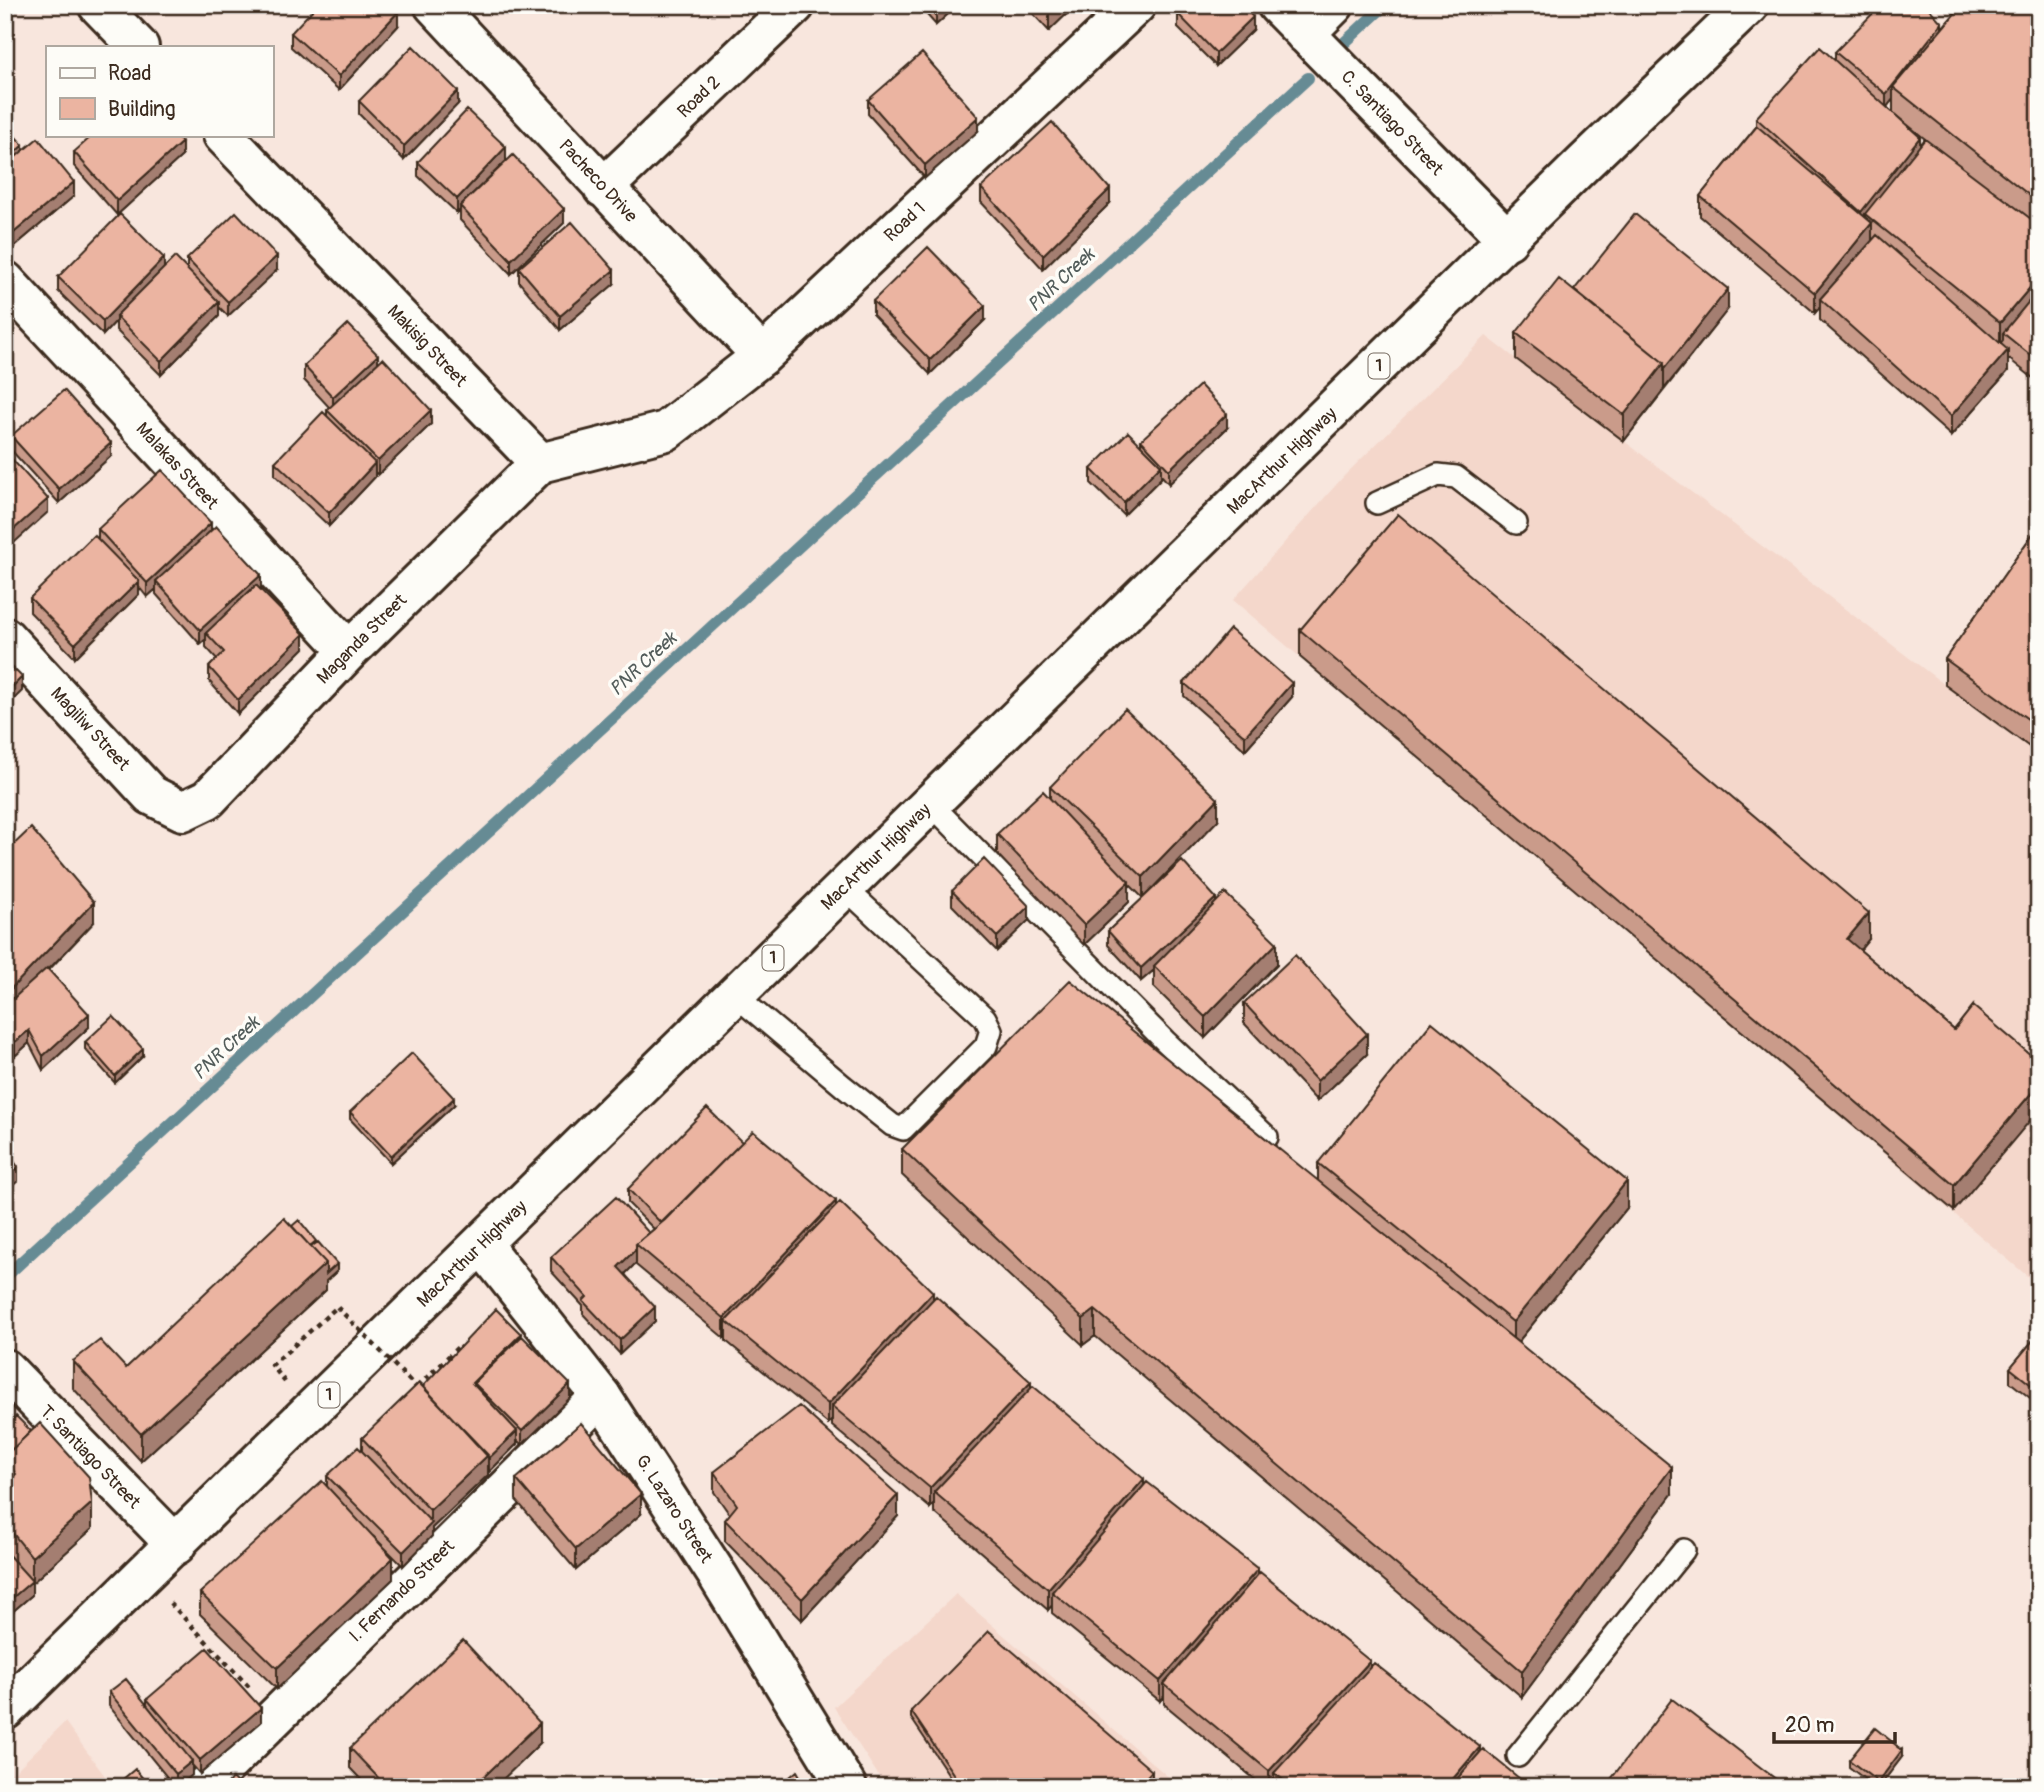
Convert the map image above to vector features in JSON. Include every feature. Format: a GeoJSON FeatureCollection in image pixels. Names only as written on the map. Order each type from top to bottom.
{"type":"FeatureCollection","features":[{"type":"Feature","properties":{"kind":"main road"},"geometry":{"type":"LineString","coordinates":[[98,5],[138,46]]}},
{"type":"Feature","properties":{"kind":"main road","name":"Road 2"},"geometry":{"type":"LineString","coordinates":[[603,188],[795,5]]}},
{"type":"Feature","properties":{"kind":"main road","name":"Road 1"},"geometry":{"type":"LineString","coordinates":[[540,463],[666,431],[762,356],[1136,5]]}},
{"type":"Feature","properties":{"kind":"main road","name":"C. Santiago Street"},"geometry":{"type":"LineString","coordinates":[[1277,5],[1508,240]]}},
{"type":"Feature","properties":{"kind":"main road"},"geometry":{"type":"LineString","coordinates":[[1305,34],[1334,5]]}},
{"type":"Feature","properties":{"kind":"main road","name":"MacArthur Highway"},"geometry":{"type":"LineString","coordinates":[[5,1710],[1749,5]]}},
{"type":"Feature","properties":{"kind":"main road","name":"Pacheco Drive"},"geometry":{"type":"LineString","coordinates":[[442,8],[603,188],[762,356]]}},
{"type":"Feature","properties":{"kind":"main road","name":"Makisig Street"},"geometry":{"type":"LineString","coordinates":[[224,136],[540,463]]}},
{"type":"Feature","properties":{"kind":"main road","name":"Malakas Street"},"geometry":{"type":"LineString","coordinates":[[5,281],[349,651]]}},
{"type":"Feature","properties":{"kind":"main road","name":"Maganda Street"},"geometry":{"type":"LineString","coordinates":[[183,811],[208,799],[349,651],[540,463]]}},
{"type":"Feature","properties":{"kind":"main road","name":"Magiliw Street"},"geometry":{"type":"LineString","coordinates":[[5,637],[151,795],[183,811]]}},
{"type":"Feature","properties":{"kind":"main road","name":"G. Lazaro Street"},"geometry":{"type":"LineString","coordinates":[[482,1245],[601,1396],[718,1576],[847,1787]]}},
{"type":"Feature","properties":{"kind":"main road","name":"T. Santiago Street"},"geometry":{"type":"LineString","coordinates":[[5,1369],[176,1545]]}},
{"type":"Feature","properties":{"kind":"main road","name":"I. Fernando Street"},"geometry":{"type":"LineString","coordinates":[[204,1787],[275,1714],[601,1396]]}},
{"type":"Feature","properties":{"kind":"lane"},"geometry":{"type":"LineString","coordinates":[[1377,503],[1438,475],[1456,477],[1516,523]]}},
{"type":"Feature","properties":{"kind":"lane"},"geometry":{"type":"LineString","coordinates":[[931,804],[1165,1041],[1267,1137]]}},
{"type":"Feature","properties":{"kind":"lane"},"geometry":{"type":"LineString","coordinates":[[735,995],[843,1086],[892,1125],[903,1129],[986,1046],[991,1030],[985,1018],[845,888]]}},
{"type":"Feature","properties":{"kind":"lane"},"geometry":{"type":"LineString","coordinates":[[1518,1756],[1684,1550]]}},
{"type":"Feature","properties":{"kind":"path"},"geometry":{"type":"LineString","coordinates":[[272,1365],[337,1307],[416,1387],[460,1345]]}},
{"type":"Feature","properties":{"kind":"path"},"geometry":{"type":"LineString","coordinates":[[144,1575],[275,1714]]}},
{"type":"Feature","properties":{"kind":"shaded area"},"geometry":{"type":"Polygon","coordinates":[[[1486,336],[2039,754],[2039,1286],[1233,600],[1344,476],[1486,336]]]}},
{"type":"Feature","properties":{"kind":"shaded area"},"geometry":{"type":"Polygon","coordinates":[[[956,1594],[1180,1787],[886,1787],[834,1707],[956,1594]]]}},
{"type":"Feature","properties":{"kind":"shaded area"},"geometry":{"type":"Polygon","coordinates":[[[65,1722],[113,1787],[5,1787],[5,1781],[65,1722]]]}},
{"type":"Feature","properties":{"kind":"building"},"geometry":{"type":"Polygon","coordinates":[[[317,5],[391,5],[398,12],[339,76],[291,33],[317,5]]]}},
{"type":"Feature","properties":{"kind":"building"},"geometry":{"type":"Polygon","coordinates":[[[1187,5],[1242,5],[1253,17],[1216,53],[1178,14],[1187,5]]]}},
{"type":"Feature","properties":{"kind":"building"},"geometry":{"type":"Polygon","coordinates":[[[1881,5],[1926,5],[1942,23],[1886,94],[1835,52],[1881,5]]]}},
{"type":"Feature","properties":{"kind":"building"},"geometry":{"type":"Polygon","coordinates":[[[1962,5],[2025,5],[2039,17],[2039,203],[1893,87],[1962,5]]]}},
{"type":"Feature","properties":{"kind":"building"},"geometry":{"type":"Polygon","coordinates":[[[413,46],[458,91],[404,146],[359,101],[413,46]]]}},
{"type":"Feature","properties":{"kind":"building"},"geometry":{"type":"Polygon","coordinates":[[[1820,47],[1920,137],[1861,212],[1756,118],[1820,47]]]}},
{"type":"Feature","properties":{"kind":"building"},"geometry":{"type":"Polygon","coordinates":[[[922,53],[978,117],[925,165],[868,100],[922,53]]]}},
{"type":"Feature","properties":{"kind":"building"},"geometry":{"type":"Polygon","coordinates":[[[467,110],[506,147],[457,199],[418,162],[467,110]]]}},
{"type":"Feature","properties":{"kind":"building"},"geometry":{"type":"Polygon","coordinates":[[[1052,122],[1110,189],[1043,255],[981,188],[1052,122]]]}},
{"type":"Feature","properties":{"kind":"building"},"geometry":{"type":"Polygon","coordinates":[[[5,125],[23,145],[5,161],[5,125]]]}},
{"type":"Feature","properties":{"kind":"building"},"geometry":{"type":"Polygon","coordinates":[[[1757,126],[1872,223],[1815,293],[1700,196],[1757,126]]]}},
{"type":"Feature","properties":{"kind":"building"},"geometry":{"type":"Polygon","coordinates":[[[92,136],[176,136],[182,142],[117,201],[74,152],[92,136]]]}},
{"type":"Feature","properties":{"kind":"building"},"geometry":{"type":"Polygon","coordinates":[[[38,138],[74,182],[10,236],[5,230],[5,166],[38,138]]]}},
{"type":"Feature","properties":{"kind":"building"},"geometry":{"type":"Polygon","coordinates":[[[1925,139],[2039,225],[2039,277],[2000,323],[1865,214],[1925,139]]]}},
{"type":"Feature","properties":{"kind":"building"},"geometry":{"type":"Polygon","coordinates":[[[513,155],[564,209],[511,260],[460,206],[513,155]]]}},
{"type":"Feature","properties":{"kind":"building"},"geometry":{"type":"Polygon","coordinates":[[[236,212],[277,256],[228,302],[187,259],[236,212]]]}},
{"type":"Feature","properties":{"kind":"building"},"geometry":{"type":"Polygon","coordinates":[[[120,214],[164,258],[103,321],[58,277],[120,214]]]}},
{"type":"Feature","properties":{"kind":"building"},"geometry":{"type":"Polygon","coordinates":[[[1635,214],[1728,289],[1664,369],[1664,363],[1574,290],[1635,214]]]}},
{"type":"Feature","properties":{"kind":"building"},"geometry":{"type":"Polygon","coordinates":[[[572,222],[614,270],[560,316],[519,268],[572,222]]]}},
{"type":"Feature","properties":{"kind":"building"},"geometry":{"type":"Polygon","coordinates":[[[1877,235],[2008,350],[1951,416],[1820,299],[1877,235]]]}},
{"type":"Feature","properties":{"kind":"building"},"geometry":{"type":"Polygon","coordinates":[[[928,247],[985,306],[930,360],[873,301],[928,247]]]}},
{"type":"Feature","properties":{"kind":"building"},"geometry":{"type":"Polygon","coordinates":[[[175,257],[219,302],[161,361],[116,316],[175,257]]]}},
{"type":"Feature","properties":{"kind":"building"},"geometry":{"type":"Polygon","coordinates":[[[1559,279],[1664,363],[1624,415],[1516,333],[1559,279]]]}},
{"type":"Feature","properties":{"kind":"building"},"geometry":{"type":"Polygon","coordinates":[[[2039,289],[2039,362],[2003,333],[2039,289]]]}},
{"type":"Feature","properties":{"kind":"building"},"geometry":{"type":"Polygon","coordinates":[[[348,324],[378,355],[333,397],[304,366],[348,324]]]}},
{"type":"Feature","properties":{"kind":"building"},"geometry":{"type":"Polygon","coordinates":[[[383,358],[431,410],[378,461],[327,410],[383,358]]]}},
{"type":"Feature","properties":{"kind":"building"},"geometry":{"type":"Polygon","coordinates":[[[1200,385],[1227,414],[1169,470],[1141,440],[1200,385]]]}},
{"type":"Feature","properties":{"kind":"building"},"geometry":{"type":"Polygon","coordinates":[[[64,390],[111,443],[59,489],[11,436],[64,390]]]}},
{"type":"Feature","properties":{"kind":"building"},"geometry":{"type":"Polygon","coordinates":[[[323,412],[375,463],[329,513],[275,462],[323,412]]]}},
{"type":"Feature","properties":{"kind":"building"},"geometry":{"type":"Polygon","coordinates":[[[1128,432],[1161,465],[1124,502],[1091,469],[1128,432]]]}},
{"type":"Feature","properties":{"kind":"building"},"geometry":{"type":"Polygon","coordinates":[[[10,457],[48,499],[5,537],[5,462],[10,457]]]}},
{"type":"Feature","properties":{"kind":"building"},"geometry":{"type":"Polygon","coordinates":[[[162,470],[211,523],[147,583],[98,529],[162,470]]]}},
{"type":"Feature","properties":{"kind":"building"},"geometry":{"type":"Polygon","coordinates":[[[1398,514],[1869,913],[1847,939],[1954,1030],[1973,1006],[2039,1062],[2039,1084],[1954,1185],[1300,630],[1398,514]]]}},
{"type":"Feature","properties":{"kind":"building"},"geometry":{"type":"Polygon","coordinates":[[[2039,525],[2039,727],[1945,659],[2039,525]]]}},
{"type":"Feature","properties":{"kind":"building"},"geometry":{"type":"Polygon","coordinates":[[[216,526],[261,575],[200,630],[156,581],[216,526]]]}},
{"type":"Feature","properties":{"kind":"building"},"geometry":{"type":"Polygon","coordinates":[[[94,535],[139,581],[75,644],[30,598],[94,535]]]}},
{"type":"Feature","properties":{"kind":"building"},"geometry":{"type":"Polygon","coordinates":[[[256,585],[304,634],[238,700],[209,667],[224,652],[206,633],[256,585]]]}},
{"type":"Feature","properties":{"kind":"building"},"geometry":{"type":"Polygon","coordinates":[[[1230,629],[1292,683],[1245,736],[1184,683],[1230,629]]]}},
{"type":"Feature","properties":{"kind":"building"},"geometry":{"type":"Polygon","coordinates":[[[5,660],[22,677],[5,694],[5,660]]]}},
{"type":"Feature","properties":{"kind":"building"},"geometry":{"type":"Polygon","coordinates":[[[1125,709],[1218,799],[1143,877],[1050,787],[1125,709]]]}},
{"type":"Feature","properties":{"kind":"building"},"geometry":{"type":"Polygon","coordinates":[[[1043,791],[1129,882],[1084,925],[997,834],[1043,791]]]}},
{"type":"Feature","properties":{"kind":"building"},"geometry":{"type":"Polygon","coordinates":[[[31,828],[94,902],[5,995],[5,853],[31,828]]]}},
{"type":"Feature","properties":{"kind":"building"},"geometry":{"type":"Polygon","coordinates":[[[984,859],[1029,906],[997,937],[952,891],[984,859]]]}},
{"type":"Feature","properties":{"kind":"building"},"geometry":{"type":"Polygon","coordinates":[[[1182,861],[1216,898],[1141,968],[1108,931],[1182,861]]]}},
{"type":"Feature","properties":{"kind":"building"},"geometry":{"type":"Polygon","coordinates":[[[1225,893],[1277,943],[1205,1017],[1154,966],[1225,893]]]}},
{"type":"Feature","properties":{"kind":"building"},"geometry":{"type":"Polygon","coordinates":[[[1295,955],[1367,1034],[1317,1081],[1244,1003],[1295,955]]]}},
{"type":"Feature","properties":{"kind":"building"},"geometry":{"type":"Polygon","coordinates":[[[47,968],[89,1014],[43,1056],[29,1030],[15,1042],[5,1031],[5,1006],[47,968]]]}},
{"type":"Feature","properties":{"kind":"building"},"geometry":{"type":"Polygon","coordinates":[[[1070,980],[1672,1467],[1522,1671],[1095,1310],[1083,1319],[902,1149],[1070,980]]]}},
{"type":"Feature","properties":{"kind":"building"},"geometry":{"type":"Polygon","coordinates":[[[113,1016],[143,1049],[115,1076],[85,1042],[113,1016]]]}},
{"type":"Feature","properties":{"kind":"building"},"geometry":{"type":"Polygon","coordinates":[[[1432,1022],[1627,1181],[1513,1322],[1318,1163],[1432,1022]]]}},
{"type":"Feature","properties":{"kind":"building"},"geometry":{"type":"Polygon","coordinates":[[[412,1053],[454,1098],[391,1156],[350,1112],[412,1053]]]}},
{"type":"Feature","properties":{"kind":"building"},"geometry":{"type":"Polygon","coordinates":[[[707,1108],[742,1142],[661,1223],[628,1189],[707,1108]]]}},
{"type":"Feature","properties":{"kind":"building"},"geometry":{"type":"Polygon","coordinates":[[[753,1131],[836,1201],[724,1318],[636,1244],[665,1220],[753,1131]]]}},
{"type":"Feature","properties":{"kind":"building"},"geometry":{"type":"Polygon","coordinates":[[[5,1148],[18,1167],[5,1178],[5,1148]]]}},
{"type":"Feature","properties":{"kind":"building"},"geometry":{"type":"Polygon","coordinates":[[[616,1197],[649,1233],[636,1244],[636,1249],[618,1267],[655,1307],[620,1340],[583,1301],[587,1297],[551,1257],[616,1197]]]}},
{"type":"Feature","properties":{"kind":"building"},"geometry":{"type":"Polygon","coordinates":[[[840,1202],[933,1292],[828,1404],[726,1321],[840,1202]]]}},
{"type":"Feature","properties":{"kind":"building"},"geometry":{"type":"Polygon","coordinates":[[[284,1218],[326,1263],[141,1434],[73,1361],[100,1340],[126,1368],[284,1218]]]}},
{"type":"Feature","properties":{"kind":"building"},"geometry":{"type":"Polygon","coordinates":[[[299,1220],[316,1241],[310,1246],[292,1226],[299,1220]]]}},
{"type":"Feature","properties":{"kind":"building"},"geometry":{"type":"Polygon","coordinates":[[[318,1242],[337,1264],[326,1274],[326,1263],[311,1247],[318,1242]]]}},
{"type":"Feature","properties":{"kind":"building"},"geometry":{"type":"Polygon","coordinates":[[[936,1296],[1031,1382],[930,1488],[832,1406],[936,1296]]]}},
{"type":"Feature","properties":{"kind":"building"},"geometry":{"type":"Polygon","coordinates":[[[496,1309],[521,1334],[472,1383],[517,1431],[489,1458],[423,1386],[496,1309]]]}},
{"type":"Feature","properties":{"kind":"building"},"geometry":{"type":"Polygon","coordinates":[[[2039,1333],[2039,1391],[2010,1368],[2039,1333]]]}},
{"type":"Feature","properties":{"kind":"building"},"geometry":{"type":"Polygon","coordinates":[[[522,1336],[570,1384],[522,1431],[474,1383],[522,1336]]]}},
{"type":"Feature","properties":{"kind":"building"},"geometry":{"type":"Polygon","coordinates":[[[419,1383],[488,1455],[430,1510],[362,1438],[419,1383]]]}},
{"type":"Feature","properties":{"kind":"building"},"geometry":{"type":"Polygon","coordinates":[[[1033,1386],[1144,1479],[1048,1589],[934,1492],[1033,1386]]]}},
{"type":"Feature","properties":{"kind":"building"},"geometry":{"type":"Polygon","coordinates":[[[799,1406],[898,1495],[802,1599],[725,1520],[737,1505],[714,1472],[799,1406]]]}},
{"type":"Feature","properties":{"kind":"building"},"geometry":{"type":"Polygon","coordinates":[[[16,1416],[31,1431],[5,1456],[5,1427],[16,1416]]]}},
{"type":"Feature","properties":{"kind":"building"},"geometry":{"type":"Polygon","coordinates":[[[40,1423],[89,1477],[92,1503],[32,1557],[5,1524],[5,1485],[16,1474],[5,1461],[5,1456],[40,1423]]]}},
{"type":"Feature","properties":{"kind":"building"},"geometry":{"type":"Polygon","coordinates":[[[581,1423],[641,1494],[576,1549],[516,1479],[581,1423]]]}},
{"type":"Feature","properties":{"kind":"building"},"geometry":{"type":"Polygon","coordinates":[[[358,1447],[432,1523],[403,1552],[327,1476],[358,1447]]]}},
{"type":"Feature","properties":{"kind":"building"},"geometry":{"type":"Polygon","coordinates":[[[322,1481],[393,1558],[277,1668],[200,1593],[322,1481]]]}},
{"type":"Feature","properties":{"kind":"building"},"geometry":{"type":"Polygon","coordinates":[[[1147,1482],[1258,1569],[1160,1681],[1052,1592],[1147,1482]]]}},
{"type":"Feature","properties":{"kind":"building"},"geometry":{"type":"Polygon","coordinates":[[[5,1551],[32,1581],[5,1604],[5,1551]]]}},
{"type":"Feature","properties":{"kind":"building"},"geometry":{"type":"Polygon","coordinates":[[[1260,1572],[1370,1661],[1269,1771],[1164,1684],[1260,1572]]]}},
{"type":"Feature","properties":{"kind":"building"},"geometry":{"type":"Polygon","coordinates":[[[989,1631],[1152,1771],[1137,1787],[962,1787],[911,1711],[989,1631]]]}},
{"type":"Feature","properties":{"kind":"building"},"geometry":{"type":"Polygon","coordinates":[[[463,1640],[540,1723],[473,1787],[387,1787],[350,1748],[463,1640]]]}},
{"type":"Feature","properties":{"kind":"building"},"geometry":{"type":"Polygon","coordinates":[[[207,1648],[261,1708],[200,1760],[147,1699],[207,1648]]]}},
{"type":"Feature","properties":{"kind":"building"},"geometry":{"type":"Polygon","coordinates":[[[1374,1663],[1480,1747],[1446,1787],[1293,1787],[1274,1773],[1374,1663]]]}},
{"type":"Feature","properties":{"kind":"building"},"geometry":{"type":"Polygon","coordinates":[[[126,1679],[192,1761],[176,1774],[109,1692],[126,1679]]]}},
{"type":"Feature","properties":{"kind":"building"},"geometry":{"type":"Polygon","coordinates":[[[1672,1699],[1786,1787],[1605,1787],[1672,1699]]]}},
{"type":"Feature","properties":{"kind":"building"},"geometry":{"type":"Polygon","coordinates":[[[1875,1728],[1902,1750],[1878,1782],[1849,1760],[1875,1728]]]}},
{"type":"Feature","properties":{"kind":"building"},"geometry":{"type":"Polygon","coordinates":[[[1483,1749],[1530,1787],[1450,1787],[1483,1749]]]}},
{"type":"Feature","properties":{"kind":"building"},"geometry":{"type":"Polygon","coordinates":[[[135,1769],[150,1787],[117,1787],[116,1785],[135,1769]]]}},
{"type":"Feature","properties":{"kind":"building"},"geometry":{"type":"Polygon","coordinates":[[[797,1771],[806,1787],[778,1787],[797,1771]]]}},
{"type":"Feature","properties":{"kind":"building"},"geometry":{"type":"Polygon","coordinates":[[[232,1778],[241,1787],[225,1787],[232,1778]]]}},
{"type":"Feature","properties":{"kind":"waterway","name":"PNR Creek"},"geometry":{"type":"LineString","coordinates":[[1343,44],[1385,5]]}},
{"type":"Feature","properties":{"kind":"waterway","name":"PNR Creek"},"geometry":{"type":"LineString","coordinates":[[5,1277],[1308,78]]}}]}
